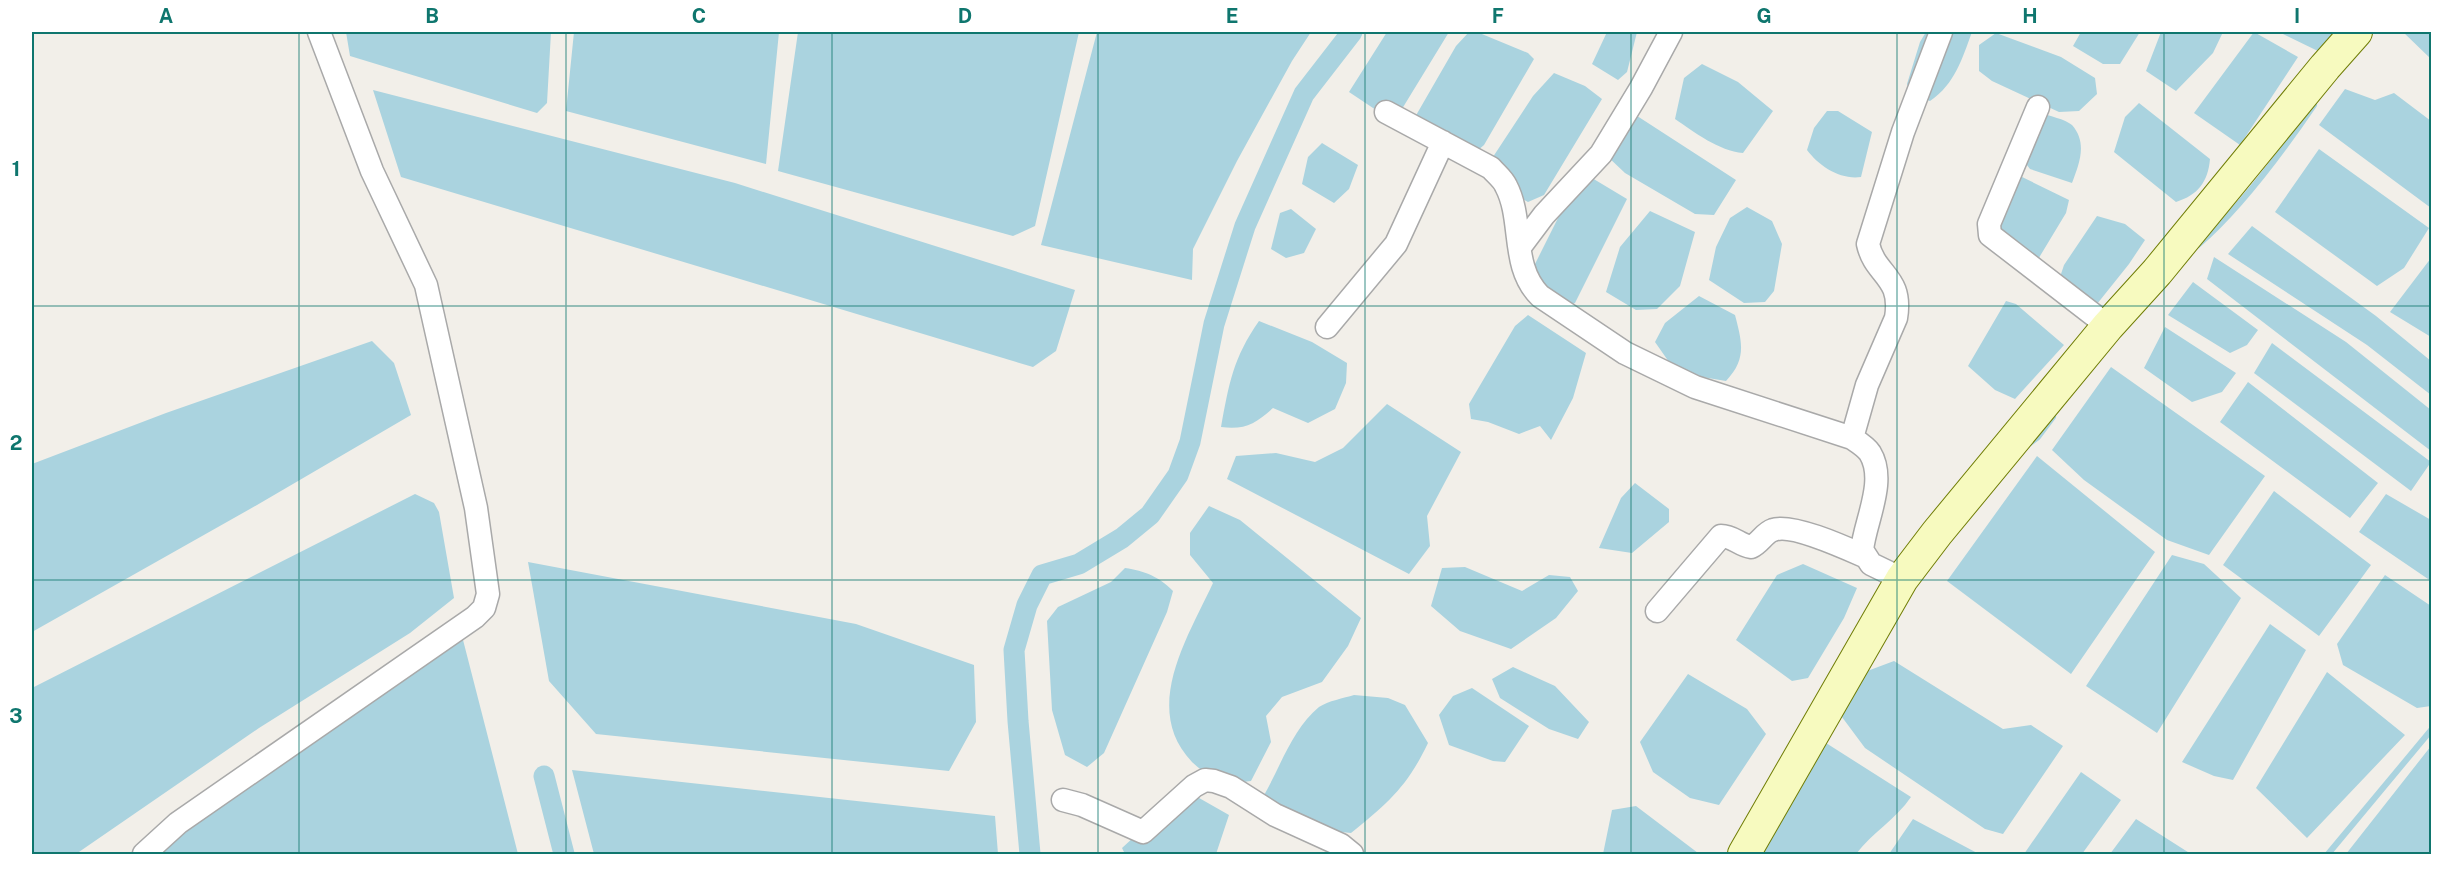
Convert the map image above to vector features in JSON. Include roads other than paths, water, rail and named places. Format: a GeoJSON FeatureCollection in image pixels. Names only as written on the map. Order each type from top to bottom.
{"type":"FeatureCollection","features":[{"type":"Feature","properties":{"kind":"street"},"geometry":{"type":"LineString","coordinates":[[144,855],[178,823],[475,617],[484,608],[488,594],[476,508],[426,285],[372,171],[320,32]]}},
{"type":"Feature","properties":{"kind":"street"},"geometry":{"type":"LineString","coordinates":[[1520,247],[1544,215],[1600,154],[1641,88],[1671,32]]}},
{"type":"Feature","properties":{"kind":"street"},"geometry":{"type":"LineString","coordinates":[[1852,438],[1867,385],[1896,318],[1898,306],[1893,284],[1871,255],[1868,244],[1903,132],[1941,32]]}},
{"type":"Feature","properties":{"kind":"street"},"geometry":{"type":"LineString","coordinates":[[1744,855],[1902,579],[1937,533],[2108,326],[2164,263],[2356,32]]}},
{"type":"Feature","properties":{"kind":"street"},"geometry":{"type":"LineString","coordinates":[[2038,107],[1989,224],[1990,235],[2108,326]]}},
{"type":"Feature","properties":{"kind":"street"},"geometry":{"type":"LineString","coordinates":[[1386,112],[1491,168],[1506,185],[1523,271],[1529,285],[1540,296],[1625,353],[1695,387],[1852,438],[1869,452],[1874,463],[1876,480],[1863,543],[1864,556]]}},
{"type":"Feature","properties":{"kind":"street"},"geometry":{"type":"LineString","coordinates":[[1327,327],[1396,244],[1443,142]]}},
{"type":"Feature","properties":{"kind":"street"},"geometry":{"type":"LineString","coordinates":[[1657,610],[1721,536],[1730,537],[1751,547],[1769,532],[1782,528],[1816,536],[1864,556],[1870,564],[1902,579]]}},
{"type":"Feature","properties":{"kind":"street"},"geometry":{"type":"LineString","coordinates":[[1063,800],[1082,805],[1143,832],[1194,786],[1205,780],[1214,781],[1232,787],[1275,815],[1341,845],[1352,855]]}},
{"type":"Feature","properties":{"kind":"water"},"geometry":{"type":"Polygon","coordinates":[[[346,32],[551,32],[547,103],[537,113],[350,56],[346,32]]]}},
{"type":"Feature","properties":{"kind":"water"},"geometry":{"type":"Polygon","coordinates":[[[574,32],[779,32],[766,164],[566,111],[574,32]]]}},
{"type":"Feature","properties":{"kind":"water"},"geometry":{"type":"Polygon","coordinates":[[[798,32],[1079,32],[1035,226],[1013,236],[778,171],[798,32]]]}},
{"type":"Feature","properties":{"kind":"water"},"geometry":{"type":"Polygon","coordinates":[[[1097,32],[1311,32],[1292,61],[1237,161],[1193,249],[1192,280],[1041,245],[1097,32]]]}},
{"type":"Feature","properties":{"kind":"water"},"geometry":{"type":"Polygon","coordinates":[[[1387,32],[1449,32],[1394,122],[1349,92],[1387,32]]]}},
{"type":"Feature","properties":{"kind":"water"},"geometry":{"type":"Polygon","coordinates":[[[1469,32],[1477,32],[1528,53],[1534,59],[1484,145],[1470,157],[1445,149],[1425,146],[1407,131],[1456,46],[1469,32]]]}},
{"type":"Feature","properties":{"kind":"water"},"geometry":{"type":"Polygon","coordinates":[[[1607,32],[1637,32],[1627,72],[1618,80],[1592,64],[1607,32]]]}},
{"type":"Feature","properties":{"kind":"water"},"geometry":{"type":"Polygon","coordinates":[[[1926,32],[1972,32],[1952,79],[1930,101],[1911,93],[1907,84],[1920,42],[1926,32]]]}},
{"type":"Feature","properties":{"kind":"water"},"geometry":{"type":"Polygon","coordinates":[[[2081,32],[2140,32],[2120,64],[2103,64],[2073,46],[2081,32]]]}},
{"type":"Feature","properties":{"kind":"water"},"geometry":{"type":"Polygon","coordinates":[[[2161,32],[2223,32],[2213,53],[2176,91],[2146,71],[2161,32]]]}},
{"type":"Feature","properties":{"kind":"water"},"geometry":{"type":"Polygon","coordinates":[[[2254,32],[2298,57],[2240,145],[2194,113],[2254,32]]]}},
{"type":"Feature","properties":{"kind":"water"},"geometry":{"type":"Polygon","coordinates":[[[2279,32],[2337,32],[2322,53],[2279,32]]]}},
{"type":"Feature","properties":{"kind":"water"},"geometry":{"type":"Polygon","coordinates":[[[2403,32],[2431,32],[2431,59],[2403,32]]]}},
{"type":"Feature","properties":{"kind":"water"},"geometry":{"type":"Polygon","coordinates":[[[1996,33],[2061,57],[2095,78],[2097,94],[2079,111],[2059,112],[1992,81],[1979,71],[1979,45],[1996,33]]]}},
{"type":"Feature","properties":{"kind":"water"},"geometry":{"type":"Polygon","coordinates":[[[1702,64],[1738,82],[1773,111],[1743,153],[1716,145],[1675,119],[1684,78],[1702,64]]]}},
{"type":"Feature","properties":{"kind":"water"},"geometry":{"type":"Polygon","coordinates":[[[1554,73],[1585,86],[1602,99],[1544,195],[1528,202],[1502,187],[1487,166],[1533,96],[1554,73]]]}},
{"type":"Feature","properties":{"kind":"water"},"geometry":{"type":"Polygon","coordinates":[[[2345,89],[2375,100],[2394,93],[2431,121],[2431,208],[2319,125],[2345,89]]]}},
{"type":"Feature","properties":{"kind":"water"},"geometry":{"type":"Polygon","coordinates":[[[373,90],[735,183],[1075,290],[1056,351],[1033,367],[401,177],[373,90]]]}},
{"type":"Feature","properties":{"kind":"water"},"geometry":{"type":"Polygon","coordinates":[[[2139,103],[2210,159],[2204,181],[2190,196],[2176,202],[2114,152],[2125,117],[2139,103]]]}},
{"type":"Feature","properties":{"kind":"water"},"geometry":{"type":"Polygon","coordinates":[[[1827,111],[1838,111],[1872,132],[1861,177],[1845,176],[1831,171],[1807,150],[1814,128],[1827,111]]]}},
{"type":"Feature","properties":{"kind":"water"},"geometry":{"type":"Polygon","coordinates":[[[1631,112],[1736,180],[1714,215],[1695,214],[1625,173],[1607,156],[1631,112]]]}},
{"type":"Feature","properties":{"kind":"water"},"geometry":{"type":"Polygon","coordinates":[[[2041,113],[2069,123],[2077,132],[2081,154],[2072,183],[2030,169],[2016,151],[2041,113]]]}},
{"type":"Feature","properties":{"kind":"water"},"geometry":{"type":"Polygon","coordinates":[[[1322,143],[1358,165],[1349,189],[1334,203],[1302,184],[1308,157],[1322,143]]]}},
{"type":"Feature","properties":{"kind":"water"},"geometry":{"type":"Polygon","coordinates":[[[2319,149],[2429,228],[2404,268],[2377,286],[2275,212],[2319,149]]]}},
{"type":"Feature","properties":{"kind":"water"},"geometry":{"type":"Polygon","coordinates":[[[2020,176],[2069,200],[2066,213],[2037,261],[1983,227],[2020,176]]]}},
{"type":"Feature","properties":{"kind":"water"},"geometry":{"type":"Polygon","coordinates":[[[1592,178],[1627,199],[1575,303],[1561,307],[1530,274],[1564,206],[1592,178]]]}},
{"type":"Feature","properties":{"kind":"water"},"geometry":{"type":"Polygon","coordinates":[[[1747,207],[1772,221],[1782,244],[1774,291],[1765,302],[1744,303],[1709,280],[1716,247],[1730,218],[1747,207]]]}},
{"type":"Feature","properties":{"kind":"water"},"geometry":{"type":"Polygon","coordinates":[[[1291,209],[1316,229],[1304,253],[1286,258],[1271,249],[1280,213],[1291,209]]]}},
{"type":"Feature","properties":{"kind":"water"},"geometry":{"type":"Polygon","coordinates":[[[1650,211],[1695,232],[1680,286],[1657,309],[1636,310],[1606,292],[1620,247],[1650,211]]]}},
{"type":"Feature","properties":{"kind":"water"},"geometry":{"type":"Polygon","coordinates":[[[2097,216],[2125,224],[2145,240],[2097,304],[2059,280],[2064,265],[2097,216]]]}},
{"type":"Feature","properties":{"kind":"water"},"geometry":{"type":"Polygon","coordinates":[[[2252,226],[2376,316],[2431,361],[2431,395],[2367,345],[2228,254],[2252,226]]]}},
{"type":"Feature","properties":{"kind":"water"},"geometry":{"type":"Polygon","coordinates":[[[2214,257],[2346,342],[2431,410],[2431,451],[2207,279],[2214,257]]]}},
{"type":"Feature","properties":{"kind":"water"},"geometry":{"type":"Polygon","coordinates":[[[2432,258],[2431,337],[2390,312],[2432,258]]]}},
{"type":"Feature","properties":{"kind":"water"},"geometry":{"type":"Polygon","coordinates":[[[2193,282],[2258,330],[2247,345],[2230,353],[2168,315],[2193,282]]]}},
{"type":"Feature","properties":{"kind":"water"},"geometry":{"type":"Polygon","coordinates":[[[1699,296],[1735,315],[1741,342],[1740,358],[1733,373],[1726,381],[1702,377],[1669,362],[1655,342],[1665,323],[1699,296]]]}},
{"type":"Feature","properties":{"kind":"water"},"geometry":{"type":"Polygon","coordinates":[[[2006,301],[2016,304],[2064,345],[2015,399],[1995,390],[1968,366],[2006,301]]]}},
{"type":"Feature","properties":{"kind":"water"},"geometry":{"type":"Polygon","coordinates":[[[1528,315],[1586,353],[1573,398],[1551,440],[1540,426],[1519,434],[1488,422],[1471,419],[1469,404],[1515,326],[1528,315]]]}},
{"type":"Feature","properties":{"kind":"water"},"geometry":{"type":"Polygon","coordinates":[[[1259,321],[1312,342],[1347,363],[1346,383],[1335,409],[1308,423],[1273,408],[1249,425],[1237,428],[1221,427],[1233,372],[1243,347],[1259,321]]]}},
{"type":"Feature","properties":{"kind":"water"},"geometry":{"type":"Polygon","coordinates":[[[2165,327],[2236,373],[2222,392],[2192,402],[2144,368],[2165,327]]]}},
{"type":"Feature","properties":{"kind":"water"},"geometry":{"type":"Polygon","coordinates":[[[372,341],[394,363],[411,415],[32,632],[32,464],[166,413],[372,341]]]}},
{"type":"Feature","properties":{"kind":"water"},"geometry":{"type":"Polygon","coordinates":[[[2272,343],[2431,462],[2411,491],[2254,373],[2272,343]]]}},
{"type":"Feature","properties":{"kind":"water"},"geometry":{"type":"Polygon","coordinates":[[[2111,367],[2265,476],[2209,555],[2167,540],[2084,480],[2052,450],[2111,367]]]}},
{"type":"Feature","properties":{"kind":"water"},"geometry":{"type":"Polygon","coordinates":[[[2248,382],[2378,483],[2350,518],[2220,422],[2248,382]]]}},
{"type":"Feature","properties":{"kind":"water"},"geometry":{"type":"Polygon","coordinates":[[[1387,404],[1461,452],[1427,516],[1430,546],[1409,574],[1227,479],[1236,456],[1276,453],[1315,462],[1343,448],[1387,404]]]}},
{"type":"Feature","properties":{"kind":"water"},"geometry":{"type":"Polygon","coordinates":[[[2037,456],[2155,552],[2071,674],[1947,581],[2037,456]]]}},
{"type":"Feature","properties":{"kind":"water"},"geometry":{"type":"Polygon","coordinates":[[[1635,483],[1669,509],[1669,522],[1632,553],[1599,548],[1621,498],[1635,483]]]}},
{"type":"Feature","properties":{"kind":"water"},"geometry":{"type":"Polygon","coordinates":[[[2274,491],[2371,565],[2319,636],[2223,565],[2274,491]]]}},
{"type":"Feature","properties":{"kind":"water"},"geometry":{"type":"Polygon","coordinates":[[[415,494],[434,503],[439,512],[454,598],[410,633],[259,728],[76,854],[32,854],[32,688],[415,494]]]}},
{"type":"Feature","properties":{"kind":"water"},"geometry":{"type":"Polygon","coordinates":[[[2386,494],[2431,520],[2431,581],[2359,532],[2386,494]]]}},
{"type":"Feature","properties":{"kind":"water"},"geometry":{"type":"Polygon","coordinates":[[[1209,506],[1240,520],[1361,618],[1348,646],[1322,682],[1282,697],[1266,716],[1271,742],[1251,781],[1227,781],[1198,768],[1177,741],[1170,719],[1170,696],[1174,673],[1182,649],[1213,583],[1190,555],[1190,533],[1209,506]]]}},
{"type":"Feature","properties":{"kind":"water"},"geometry":{"type":"Polygon","coordinates":[[[2172,555],[2204,564],[2241,598],[2157,733],[2086,686],[2172,555]]]}},
{"type":"Feature","properties":{"kind":"water"},"geometry":{"type":"Polygon","coordinates":[[[528,562],[856,624],[974,665],[976,722],[949,771],[596,734],[549,681],[528,562]]]}},
{"type":"Feature","properties":{"kind":"water"},"geometry":{"type":"Polygon","coordinates":[[[1803,564],[1857,588],[1844,618],[1808,678],[1792,681],[1736,640],[1777,575],[1803,564]]]}},
{"type":"Feature","properties":{"kind":"water"},"geometry":{"type":"Polygon","coordinates":[[[1465,567],[1522,591],[1549,575],[1570,577],[1578,591],[1556,618],[1511,649],[1460,631],[1431,606],[1442,568],[1465,567]]]}},
{"type":"Feature","properties":{"kind":"water"},"geometry":{"type":"Polygon","coordinates":[[[1125,568],[1151,575],[1173,591],[1167,612],[1104,753],[1087,767],[1065,755],[1052,710],[1047,621],[1058,607],[1111,582],[1125,568]]]}},
{"type":"Feature","properties":{"kind":"water"},"geometry":{"type":"Polygon","coordinates":[[[2385,575],[2431,606],[2431,706],[2417,708],[2343,665],[2337,644],[2385,575]]]}},
{"type":"Feature","properties":{"kind":"water"},"geometry":{"type":"Polygon","coordinates":[[[2270,624],[2306,650],[2233,780],[2214,776],[2182,762],[2270,624]]]}},
{"type":"Feature","properties":{"kind":"water"},"geometry":{"type":"Polygon","coordinates":[[[462,636],[518,854],[162,854],[172,836],[462,636]]]}},
{"type":"Feature","properties":{"kind":"water"},"geometry":{"type":"Polygon","coordinates":[[[1894,661],[2003,729],[2031,725],[2063,746],[2003,834],[1985,829],[1865,748],[1839,713],[1854,676],[1894,661]]]}},
{"type":"Feature","properties":{"kind":"water"},"geometry":{"type":"Polygon","coordinates":[[[1513,667],[1555,686],[1589,722],[1578,739],[1549,729],[1500,698],[1492,679],[1513,667]]]}},
{"type":"Feature","properties":{"kind":"water"},"geometry":{"type":"Polygon","coordinates":[[[2327,672],[2405,735],[2307,838],[2256,788],[2327,672]]]}},
{"type":"Feature","properties":{"kind":"water"},"geometry":{"type":"Polygon","coordinates":[[[1688,674],[1747,709],[1766,734],[1719,805],[1690,798],[1653,772],[1640,742],[1688,674]]]}},
{"type":"Feature","properties":{"kind":"water"},"geometry":{"type":"Polygon","coordinates":[[[1472,688],[1529,726],[1505,762],[1493,761],[1449,745],[1439,715],[1453,696],[1472,688]]]}},
{"type":"Feature","properties":{"kind":"water"},"geometry":{"type":"Polygon","coordinates":[[[1354,695],[1388,698],[1405,705],[1428,743],[1396,793],[1351,833],[1312,829],[1263,797],[1301,726],[1319,707],[1354,695]]]}},
{"type":"Feature","properties":{"kind":"water"},"geometry":{"type":"Polygon","coordinates":[[[1815,736],[1911,797],[1856,854],[1751,854],[1815,736]]]}},
{"type":"Feature","properties":{"kind":"water"},"geometry":{"type":"Polygon","coordinates":[[[2431,746],[2431,854],[2346,854],[2431,746]]]}},
{"type":"Feature","properties":{"kind":"water"},"geometry":{"type":"Polygon","coordinates":[[[572,770],[995,816],[998,854],[594,854],[572,770]]]}},
{"type":"Feature","properties":{"kind":"water"},"geometry":{"type":"Polygon","coordinates":[[[2081,772],[2121,800],[2082,854],[2024,854],[2081,772]]]}},
{"type":"Feature","properties":{"kind":"water"},"geometry":{"type":"Polygon","coordinates":[[[1185,790],[1229,815],[1216,854],[1125,854],[1122,848],[1185,790]]]}},
{"type":"Feature","properties":{"kind":"water"},"geometry":{"type":"Polygon","coordinates":[[[1636,806],[1698,853],[1603,854],[1612,810],[1636,806]]]}},
{"type":"Feature","properties":{"kind":"water"},"geometry":{"type":"Polygon","coordinates":[[[1913,819],[1979,854],[1889,854],[1913,819]]]}},
{"type":"Feature","properties":{"kind":"water"},"geometry":{"type":"Polygon","coordinates":[[[2136,819],[2191,854],[2110,854],[2136,819]]]}},
{"type":"Feature","properties":{"kind":"waterway"},"geometry":{"type":"LineString","coordinates":[[1030,854],[1014,650],[1027,605],[1042,575],[1079,564],[1122,538],[1150,515],[1178,475],[1190,442],[1214,324],[1245,226],[1304,94],[1352,32]]}},
{"type":"Feature","properties":{"kind":"waterway"},"geometry":{"type":"LineString","coordinates":[[2198,245],[2245,197],[2275,160],[2314,105]]}},
{"type":"Feature","properties":{"kind":"waterway"},"geometry":{"type":"LineString","coordinates":[[2030,443],[2038,437],[2053,417]]}},
{"type":"Feature","properties":{"kind":"waterway"},"geometry":{"type":"LineString","coordinates":[[2328,854],[2432,729]]}},
{"type":"Feature","properties":{"kind":"waterway"},"geometry":{"type":"LineString","coordinates":[[544,776],[564,854]]}}]}
